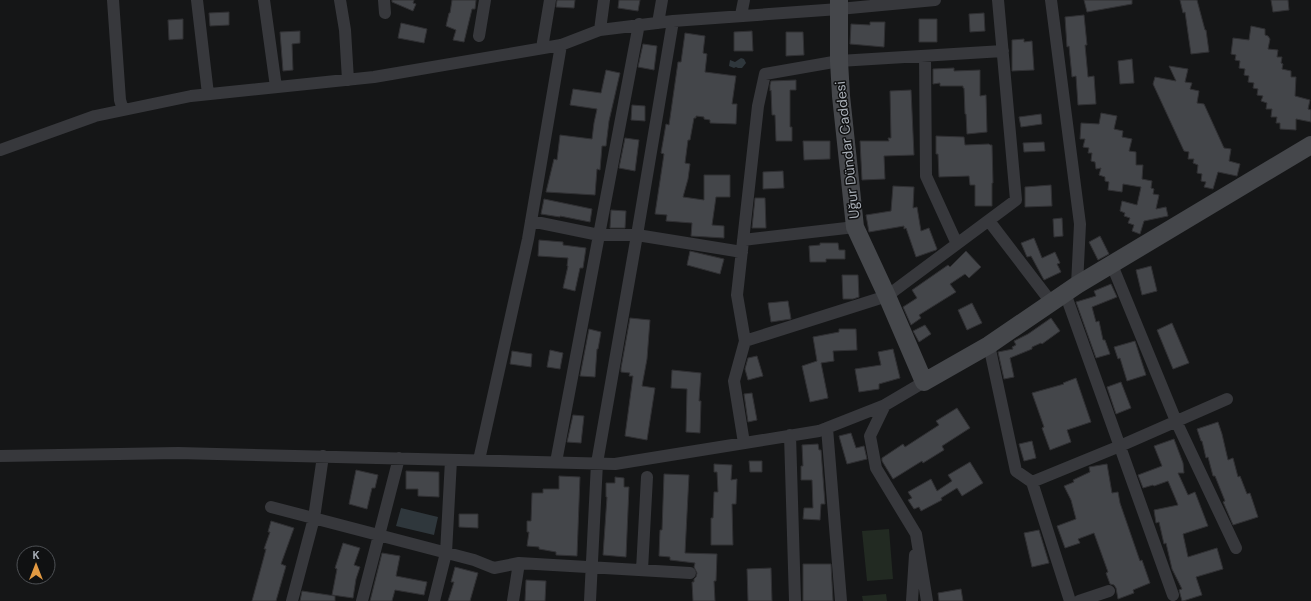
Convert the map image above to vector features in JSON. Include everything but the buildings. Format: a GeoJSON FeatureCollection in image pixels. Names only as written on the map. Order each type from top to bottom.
{"type":"FeatureCollection","features":[{"type":"Feature","properties":{"kind":"street"},"geometry":{"type":"LineString","coordinates":[[113,0],[120,100],[123,110]]}},
{"type":"Feature","properties":{"kind":"street"},"geometry":{"type":"LineString","coordinates":[[197,0],[208,94]]}},
{"type":"Feature","properties":{"kind":"street"},"geometry":{"type":"LineString","coordinates":[[264,0],[276,87]]}},
{"type":"Feature","properties":{"kind":"street"},"geometry":{"type":"LineString","coordinates":[[340,0],[345,30],[348,80]]}},
{"type":"Feature","properties":{"kind":"street"},"geometry":{"type":"LineString","coordinates":[[384,0],[385,13]]}},
{"type":"Feature","properties":{"kind":"street"},"geometry":{"type":"LineString","coordinates":[[479,36],[485,0]]}},
{"type":"Feature","properties":{"kind":"street"},"geometry":{"type":"LineString","coordinates":[[542,48],[550,0]]}},
{"type":"Feature","properties":{"kind":"street"},"geometry":{"type":"LineString","coordinates":[[600,30],[604,0]]}},
{"type":"Feature","properties":{"kind":"street"},"geometry":{"type":"LineString","coordinates":[[658,23],[662,0]]}},
{"type":"Feature","properties":{"kind":"street"},"geometry":{"type":"LineString","coordinates":[[742,15],[744,0]]}},
{"type":"Feature","properties":{"kind":"street"},"geometry":{"type":"LineString","coordinates":[[0,150],[95,116],[191,96],[374,77],[561,45],[600,30],[639,24],[742,15],[839,4],[933,0]]}},
{"type":"Feature","properties":{"kind":"street"},"geometry":{"type":"LineString","coordinates":[[746,341],[887,296],[1016,200],[998,0]]}},
{"type":"Feature","properties":{"kind":"street"},"geometry":{"type":"LineString","coordinates":[[1051,0],[1080,224],[1064,293]]}},
{"type":"Feature","properties":{"kind":"street","name":"Uğur Dündar Caddesi"},"geometry":{"type":"LineString","coordinates":[[839,4],[839,62],[841,96],[855,227],[924,382]]}},
{"type":"Feature","properties":{"kind":"street"},"geometry":{"type":"LineString","coordinates":[[590,601],[597,463],[673,21]]}},
{"type":"Feature","properties":{"kind":"street"},"geometry":{"type":"LineString","coordinates":[[556,462],[639,24]]}},
{"type":"Feature","properties":{"kind":"street"},"geometry":{"type":"LineString","coordinates":[[479,460],[531,221],[561,45]]}},
{"type":"Feature","properties":{"kind":"street"},"geometry":{"type":"LineString","coordinates":[[744,443],[734,381],[746,341],[737,295],[758,106],[765,74],[839,62],[1003,51]]}},
{"type":"Feature","properties":{"kind":"street"},"geometry":{"type":"LineString","coordinates":[[925,56],[926,176],[957,244]]}},
{"type":"Feature","properties":{"kind":"street"},"geometry":{"type":"LineString","coordinates":[[0,456],[178,453],[615,464],[819,431],[885,405],[989,345],[1064,293],[1311,145]]}},
{"type":"Feature","properties":{"kind":"street"},"geometry":{"type":"LineString","coordinates":[[989,220],[1064,293],[1173,595]]}},
{"type":"Feature","properties":{"kind":"street"},"geometry":{"type":"LineString","coordinates":[[531,221],[599,235],[637,235],[743,246],[855,227]]}},
{"type":"Feature","properties":{"kind":"street"},"geometry":{"type":"LineString","coordinates":[[1112,265],[1176,421],[1236,548]]}},
{"type":"Feature","properties":{"kind":"street"},"geometry":{"type":"LineString","coordinates":[[989,345],[1016,471],[1032,482],[1070,601]]}},
{"type":"Feature","properties":{"kind":"street"},"geometry":{"type":"LineString","coordinates":[[1032,482],[1228,399]]}},
{"type":"Feature","properties":{"kind":"street"},"geometry":{"type":"LineString","coordinates":[[885,405],[870,436],[876,468],[916,534],[928,601]]}},
{"type":"Feature","properties":{"kind":"street"},"geometry":{"type":"LineString","coordinates":[[827,428],[841,601]]}},
{"type":"Feature","properties":{"kind":"street"},"geometry":{"type":"LineString","coordinates":[[790,435],[795,601]]}},
{"type":"Feature","properties":{"kind":"street"},"geometry":{"type":"LineString","coordinates":[[292,601],[314,518],[323,456]]}},
{"type":"Feature","properties":{"kind":"street"},"geometry":{"type":"LineString","coordinates":[[362,601],[400,458]]}},
{"type":"Feature","properties":{"kind":"street"},"geometry":{"type":"LineString","coordinates":[[434,601],[446,553],[451,460]]}},
{"type":"Feature","properties":{"kind":"street"},"geometry":{"type":"LineString","coordinates":[[642,570],[647,477]]}},
{"type":"Feature","properties":{"kind":"street"},"geometry":{"type":"LineString","coordinates":[[271,507],[474,560],[494,568],[519,563],[690,573]]}},
{"type":"Feature","properties":{"kind":"street"},"geometry":{"type":"LineString","coordinates":[[912,601],[916,534]]}},
{"type":"Feature","properties":{"kind":"street"},"geometry":{"type":"LineString","coordinates":[[514,601],[519,563]]}},
{"type":"Feature","properties":{"kind":"street"},"geometry":{"type":"LineString","coordinates":[[1079,601],[1109,591]]}},
{"type":"Feature","properties":{"kind":"shaded area"},"geometry":{"type":"Polygon","coordinates":[[[741,58],[744,59],[746,63],[742,68],[734,68],[729,66],[730,60],[735,62],[741,58]]]}},
{"type":"Feature","properties":{"kind":"shaded area"},"geometry":{"type":"Polygon","coordinates":[[[401,508],[438,517],[434,535],[396,526],[401,508]]]}},
{"type":"Feature","properties":{"kind":"shaded area"},"geometry":{"type":"Polygon","coordinates":[[[889,529],[893,579],[867,581],[862,531],[889,529]]]}},
{"type":"Feature","properties":{"kind":"shaded area"},"geometry":{"type":"Polygon","coordinates":[[[886,594],[887,601],[863,601],[862,596],[886,594]]]}}]}
